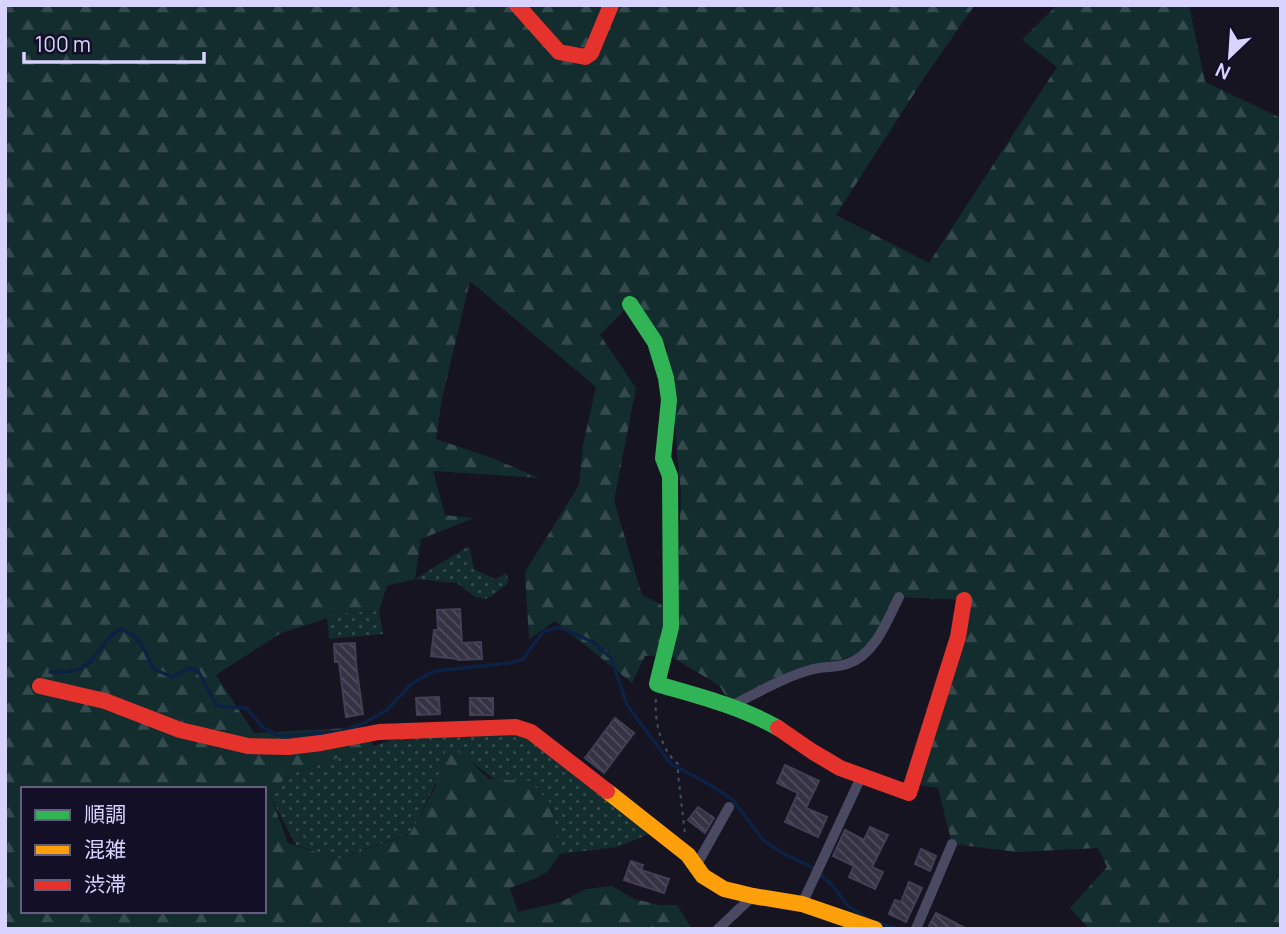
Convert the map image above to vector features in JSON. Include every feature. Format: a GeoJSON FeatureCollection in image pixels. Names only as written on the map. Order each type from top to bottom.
{"type":"FeatureCollection","features":[{"type":"Feature","properties":{"kind":"street"},"geometry":{"type":"LineString","coordinates":[[517,5],[559,52],[585,57],[591,54],[611,5]]}},
{"type":"Feature","properties":{"kind":"street"},"geometry":{"type":"LineString","coordinates":[[630,304],[654,342],[666,378],[669,400],[663,458],[670,476],[671,627],[657,684],[731,706],[769,722],[821,758],[860,777],[909,793],[958,636],[964,600]]}},
{"type":"Feature","properties":{"kind":"street"},"geometry":{"type":"LineString","coordinates":[[731,706],[812,669],[844,665],[857,660],[871,647],[884,628],[899,597]]}},
{"type":"Feature","properties":{"kind":"street"},"geometry":{"type":"LineString","coordinates":[[40,686],[105,701],[180,730],[248,746],[289,747],[379,732],[516,727],[531,732],[692,861],[703,876],[724,889],[802,904],[875,929]]}},
{"type":"Feature","properties":{"kind":"street"},"geometry":{"type":"LineString","coordinates":[[802,904],[860,777]]}},
{"type":"Feature","properties":{"kind":"street"},"geometry":{"type":"LineString","coordinates":[[692,861],[729,807]]}},
{"type":"Feature","properties":{"kind":"street"},"geometry":{"type":"LineString","coordinates":[[916,929],[952,844]]}},
{"type":"Feature","properties":{"kind":"street"},"geometry":{"type":"LineString","coordinates":[[718,929],[753,896]]}},
{"type":"Feature","properties":{"kind":"path"},"geometry":{"type":"LineString","coordinates":[[657,684],[657,724],[668,752],[678,764],[692,861]]}},
{"type":"Feature","properties":{"kind":"path"},"geometry":{"type":"LineString","coordinates":[[651,929],[655,923]]}},
{"type":"Feature","properties":{"kind":"green space"},"geometry":{"type":"Polygon","coordinates":[[[5,5],[975,5],[928,72],[836,215],[929,263],[1057,67],[1022,40],[1057,5],[1189,5],[1205,82],[1281,118],[1281,929],[1089,929],[1070,908],[1107,867],[1098,848],[1018,852],[952,844],[938,788],[912,784],[964,600],[899,597],[866,651],[788,678],[731,706],[720,686],[672,657],[676,627],[681,493],[667,347],[630,304],[600,335],[636,388],[614,501],[642,595],[662,605],[664,629],[659,656],[645,656],[632,683],[555,621],[529,639],[525,572],[579,485],[583,445],[596,387],[470,281],[442,399],[436,439],[539,478],[433,471],[445,515],[474,518],[421,539],[415,579],[387,586],[379,611],[344,613],[281,633],[216,675],[254,733],[367,727],[373,746],[286,776],[271,798],[288,843],[338,859],[410,834],[435,788],[445,752],[457,751],[489,779],[530,781],[551,804],[560,854],[547,872],[510,888],[518,912],[561,902],[586,889],[612,886],[634,899],[660,905],[677,905],[692,929],[5,929],[5,5]]]}},
{"type":"Feature","properties":{"kind":"green space"},"geometry":{"type":"Polygon","coordinates":[[[469,546],[474,569],[495,579],[507,573],[508,583],[492,596],[485,599],[475,597],[457,583],[415,579],[469,546]]]}},
{"type":"Feature","properties":{"kind":"green space"},"geometry":{"type":"Polygon","coordinates":[[[379,611],[383,634],[329,639],[327,618],[344,613],[379,611]]]}},
{"type":"Feature","properties":{"kind":"green space"},"geometry":{"type":"Polygon","coordinates":[[[516,727],[657,831],[617,847],[560,854],[551,804],[530,782],[495,780],[469,760],[446,752],[436,783],[411,833],[338,859],[296,845],[271,798],[286,776],[400,737],[516,727]]]}},
{"type":"Feature","properties":{"kind":"building"},"geometry":{"type":"Polygon","coordinates":[[[460,609],[462,643],[481,642],[482,659],[458,660],[431,656],[434,630],[438,630],[437,610],[460,609]]]}},
{"type":"Feature","properties":{"kind":"building"},"geometry":{"type":"Polygon","coordinates":[[[355,643],[363,714],[346,717],[334,644],[355,643]]]}},
{"type":"Feature","properties":{"kind":"building"},"geometry":{"type":"Polygon","coordinates":[[[439,697],[440,714],[417,715],[416,698],[439,697]]]}},
{"type":"Feature","properties":{"kind":"building"},"geometry":{"type":"Polygon","coordinates":[[[470,698],[493,698],[493,715],[470,715],[470,698]]]}},
{"type":"Feature","properties":{"kind":"building"},"geometry":{"type":"Polygon","coordinates":[[[615,718],[634,733],[604,773],[585,758],[615,718]]]}},
{"type":"Feature","properties":{"kind":"building"},"geometry":{"type":"Polygon","coordinates":[[[785,765],[819,781],[806,808],[827,817],[818,837],[785,822],[798,793],[777,783],[785,765]]]}},
{"type":"Feature","properties":{"kind":"building"},"geometry":{"type":"Polygon","coordinates":[[[698,807],[714,818],[705,833],[688,820],[698,807]]]}},
{"type":"Feature","properties":{"kind":"building"},"geometry":{"type":"Polygon","coordinates":[[[870,827],[888,835],[872,867],[883,872],[875,889],[849,877],[854,866],[833,856],[845,830],[864,840],[870,827]]]}},
{"type":"Feature","properties":{"kind":"building"},"geometry":{"type":"Polygon","coordinates":[[[921,849],[936,856],[930,871],[915,864],[921,849]]]}},
{"type":"Feature","properties":{"kind":"building"},"geometry":{"type":"Polygon","coordinates":[[[631,861],[643,865],[641,870],[669,879],[664,893],[624,880],[631,861]]]}},
{"type":"Feature","properties":{"kind":"building"},"geometry":{"type":"Polygon","coordinates":[[[909,882],[922,888],[906,922],[889,914],[895,900],[901,902],[909,882]]]}},
{"type":"Feature","properties":{"kind":"building"},"geometry":{"type":"Polygon","coordinates":[[[936,913],[967,929],[934,929],[929,926],[936,913]]]}},
{"type":"Feature","properties":{"kind":"waterway"},"geometry":{"type":"LineString","coordinates":[[50,672],[70,672],[82,668],[112,635],[121,629],[132,634],[141,644],[154,669],[172,677],[189,668],[198,671],[217,706],[246,708],[264,728],[279,736],[339,732],[364,723],[387,710],[411,684],[434,671],[510,663],[523,659],[543,632],[558,627],[593,642],[611,658],[627,705],[671,764],[732,799],[764,841],[812,867],[833,886],[848,906],[867,918]]}},
{"type":"Feature","properties":{"kind":"waterway"},"geometry":{"type":"LineString","coordinates":[[877,922],[898,929]]}},
{"type":"Feature","properties":{"kind":"traffic: fast"},"geometry":{"type":"LineString","coordinates":[[630,304],[655,342],[666,378],[669,400],[663,458],[670,476],[671,627],[657,684],[734,708],[778,728]]}},
{"type":"Feature","properties":{"kind":"traffic: slow"},"geometry":{"type":"LineString","coordinates":[[607,791],[688,855],[703,876],[724,889],[802,904],[875,929]]}},
{"type":"Feature","properties":{"kind":"traffic: jam"},"geometry":{"type":"LineString","coordinates":[[517,5],[559,52],[585,57],[591,53],[611,5]]}},
{"type":"Feature","properties":{"kind":"traffic: jam"},"geometry":{"type":"LineString","coordinates":[[778,728],[840,768],[909,793],[958,637],[964,600]]}},
{"type":"Feature","properties":{"kind":"traffic: jam"},"geometry":{"type":"LineString","coordinates":[[40,686],[105,701],[180,730],[248,746],[288,747],[379,732],[516,727],[531,732],[607,791]]}}]}
